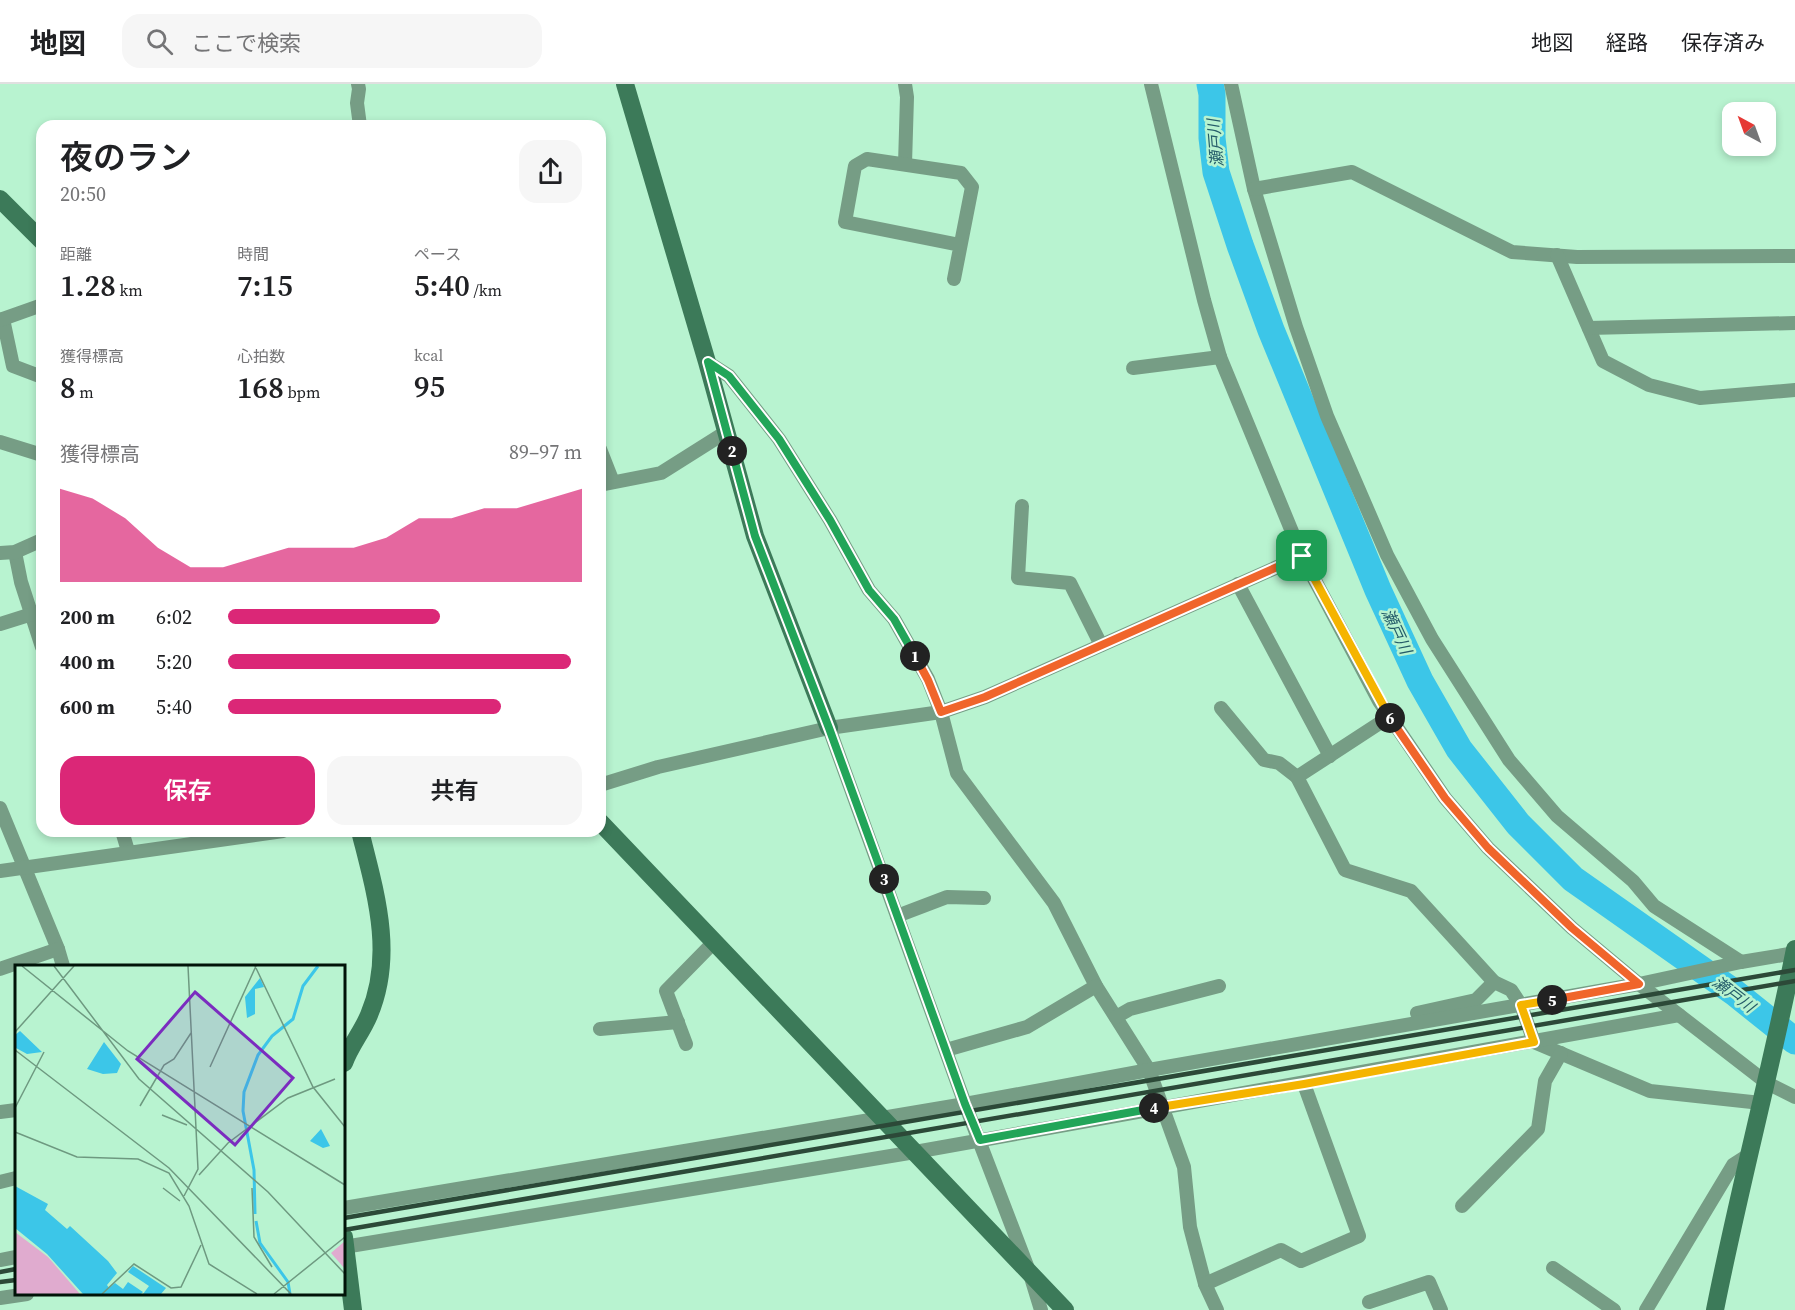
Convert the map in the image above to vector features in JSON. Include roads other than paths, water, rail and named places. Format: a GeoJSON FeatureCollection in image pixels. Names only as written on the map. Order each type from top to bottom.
{"type":"FeatureCollection","features":[{"type":"Feature","properties":{"kind":"street"},"geometry":{"type":"LineString","coordinates":[[358,84],[359,120]]}},
{"type":"Feature","properties":{"kind":"street"},"geometry":{"type":"LineString","coordinates":[[625,84],[708,362],[755,536],[829,728],[965,1104],[1029,1271],[1041,1310]]}},
{"type":"Feature","properties":{"kind":"street"},"geometry":{"type":"LineString","coordinates":[[904,164],[907,97],[905,84]]}},
{"type":"Feature","properties":{"kind":"street"},"geometry":{"type":"LineString","coordinates":[[1151,84],[1220,357],[1302,556],[1389,717],[1445,798],[1488,848],[1572,928],[1639,984],[1767,1083],[1795,1097]]}},
{"type":"Feature","properties":{"kind":"street"},"geometry":{"type":"LineString","coordinates":[[1231,84],[1254,189],[1326,416],[1388,555],[1432,639],[1509,760],[1557,816],[1633,881],[1654,906],[1741,962]]}},
{"type":"Feature","properties":{"kind":"street"},"geometry":{"type":"LineString","coordinates":[[954,279],[972,187],[961,173],[867,159],[855,166],[845,222],[960,245]]}},
{"type":"Feature","properties":{"kind":"street"},"geometry":{"type":"LineString","coordinates":[[1254,189],[1352,172],[1512,252],[1557,255],[1795,256]]}},
{"type":"Feature","properties":{"kind":"street"},"geometry":{"type":"LineString","coordinates":[[0,199],[36,236]]}},
{"type":"Feature","properties":{"kind":"street"},"geometry":{"type":"LineString","coordinates":[[1557,255],[1603,361],[1649,385],[1700,398],[1795,390]]}},
{"type":"Feature","properties":{"kind":"street"},"geometry":{"type":"LineString","coordinates":[[36,307],[1,320],[13,366],[36,375]]}},
{"type":"Feature","properties":{"kind":"street"},"geometry":{"type":"LineString","coordinates":[[1589,328],[1795,323]]}},
{"type":"Feature","properties":{"kind":"street"},"geometry":{"type":"LineString","coordinates":[[1133,368],[1220,357]]}},
{"type":"Feature","properties":{"kind":"street"},"geometry":{"type":"LineString","coordinates":[[708,362],[729,376],[779,439],[830,520],[869,590],[894,619],[928,680],[941,712],[957,773],[1054,903],[1096,986],[1149,1070],[1184,1167],[1190,1227],[1205,1284],[1217,1310]]}},
{"type":"Feature","properties":{"kind":"street"},"geometry":{"type":"LineString","coordinates":[[607,484],[661,473],[726,432]]}},
{"type":"Feature","properties":{"kind":"street"},"geometry":{"type":"LineString","coordinates":[[0,442],[36,453]]}},
{"type":"Feature","properties":{"kind":"street"},"geometry":{"type":"LineString","coordinates":[[1022,506],[1018,578],[1070,583],[1101,645]]}},
{"type":"Feature","properties":{"kind":"street"},"geometry":{"type":"LineString","coordinates":[[0,553],[15,552],[36,543]]}},
{"type":"Feature","properties":{"kind":"street"},"geometry":{"type":"LineString","coordinates":[[15,552],[21,582],[36,627]]}},
{"type":"Feature","properties":{"kind":"street"},"geometry":{"type":"LineString","coordinates":[[606,783],[658,767],[829,728],[941,712],[985,697],[1302,556]]}},
{"type":"Feature","properties":{"kind":"street"},"geometry":{"type":"LineString","coordinates":[[1238,584],[1330,756]]}},
{"type":"Feature","properties":{"kind":"street"},"geometry":{"type":"LineString","coordinates":[[0,624],[32,614]]}},
{"type":"Feature","properties":{"kind":"street"},"geometry":{"type":"LineString","coordinates":[[1221,708],[1264,760],[1280,763],[1297,777],[1345,870],[1411,891],[1494,982],[1511,990],[1521,1005],[1534,1042],[1650,1090],[1761,1103]]}},
{"type":"Feature","properties":{"kind":"street"},"geometry":{"type":"LineString","coordinates":[[1297,777],[1389,717]]}},
{"type":"Feature","properties":{"kind":"street"},"geometry":{"type":"LineString","coordinates":[[0,808],[26,867],[63,965]]}},
{"type":"Feature","properties":{"kind":"street"},"geometry":{"type":"LineString","coordinates":[[606,828],[1065,1310]]}},
{"type":"Feature","properties":{"kind":"street"},"geometry":{"type":"LineString","coordinates":[[124,837],[128,851]]}},
{"type":"Feature","properties":{"kind":"street"},"geometry":{"type":"LineString","coordinates":[[0,871],[236,837]]}},
{"type":"Feature","properties":{"kind":"street"},"geometry":{"type":"LineString","coordinates":[[345,1060],[369,1015],[382,966],[379,909],[361,837]]}},
{"type":"Feature","properties":{"kind":"street"},"geometry":{"type":"LineString","coordinates":[[897,916],[947,897],[984,898]]}},
{"type":"Feature","properties":{"kind":"street"},"geometry":{"type":"LineString","coordinates":[[686,1044],[666,991],[714,942]]}},
{"type":"Feature","properties":{"kind":"street"},"geometry":{"type":"LineString","coordinates":[[0,969],[58,949]]}},
{"type":"Feature","properties":{"kind":"street"},"geometry":{"type":"LineString","coordinates":[[345,1208],[965,1104],[1639,984],[1795,952],[1792,998],[1747,1156],[1715,1310]]}},
{"type":"Feature","properties":{"kind":"street"},"geometry":{"type":"LineString","coordinates":[[1417,1013],[1476,1000],[1494,982]]}},
{"type":"Feature","properties":{"kind":"street"},"geometry":{"type":"LineString","coordinates":[[946,1050],[1027,1027],[1096,986]]}},
{"type":"Feature","properties":{"kind":"street"},"geometry":{"type":"LineString","coordinates":[[1116,1017],[1130,1009],[1220,986]]}},
{"type":"Feature","properties":{"kind":"street"},"geometry":{"type":"LineString","coordinates":[[345,1243],[915,1152],[1679,1015]]}},
{"type":"Feature","properties":{"kind":"street"},"geometry":{"type":"LineString","coordinates":[[600,1029],[678,1022]]}},
{"type":"Feature","properties":{"kind":"street"},"geometry":{"type":"LineString","coordinates":[[1461,1206],[1538,1129],[1545,1081],[1561,1053]]}},
{"type":"Feature","properties":{"kind":"street"},"geometry":{"type":"LineString","coordinates":[[1205,1284],[1281,1250],[1301,1261],[1359,1236],[1304,1084]]}},
{"type":"Feature","properties":{"kind":"street"},"geometry":{"type":"LineString","coordinates":[[0,1113],[15,1110]]}},
{"type":"Feature","properties":{"kind":"street"},"geometry":{"type":"LineString","coordinates":[[1646,1310],[1733,1165],[1747,1156]]}},
{"type":"Feature","properties":{"kind":"street"},"geometry":{"type":"LineString","coordinates":[[0,1182],[15,1178]]}},
{"type":"Feature","properties":{"kind":"street"},"geometry":{"type":"LineString","coordinates":[[345,1250],[353,1310]]}},
{"type":"Feature","properties":{"kind":"street"},"geometry":{"type":"LineString","coordinates":[[0,1260],[15,1257]]}},
{"type":"Feature","properties":{"kind":"street"},"geometry":{"type":"LineString","coordinates":[[1553,1268],[1614,1310]]}},
{"type":"Feature","properties":{"kind":"street"},"geometry":{"type":"LineString","coordinates":[[1369,1302],[1429,1282],[1441,1310]]}},
{"type":"Feature","properties":{"kind":"street"},"geometry":{"type":"LineString","coordinates":[[0,1298],[16,1295]]}},
{"type":"Feature","properties":{"kind":"waterway","name":"瀬戸川"},"geometry":{"type":"LineString","coordinates":[[1210,84],[1216,172],[1271,330],[1378,590],[1420,681],[1459,749],[1518,824],[1573,879],[1735,993],[1795,1041]]}},
{"type":"Feature","properties":{"kind":"railway"},"geometry":{"type":"LineString","coordinates":[[345,1218],[1795,970]]}},
{"type":"Feature","properties":{"kind":"railway"},"geometry":{"type":"LineString","coordinates":[[345,1230],[1795,981]]}},
{"type":"Feature","properties":{"kind":"railway"},"geometry":{"type":"LineString","coordinates":[[0,1272],[15,1269]]}},
{"type":"Feature","properties":{"kind":"railway"},"geometry":{"type":"LineString","coordinates":[[0,1282],[15,1280]]}}]}
